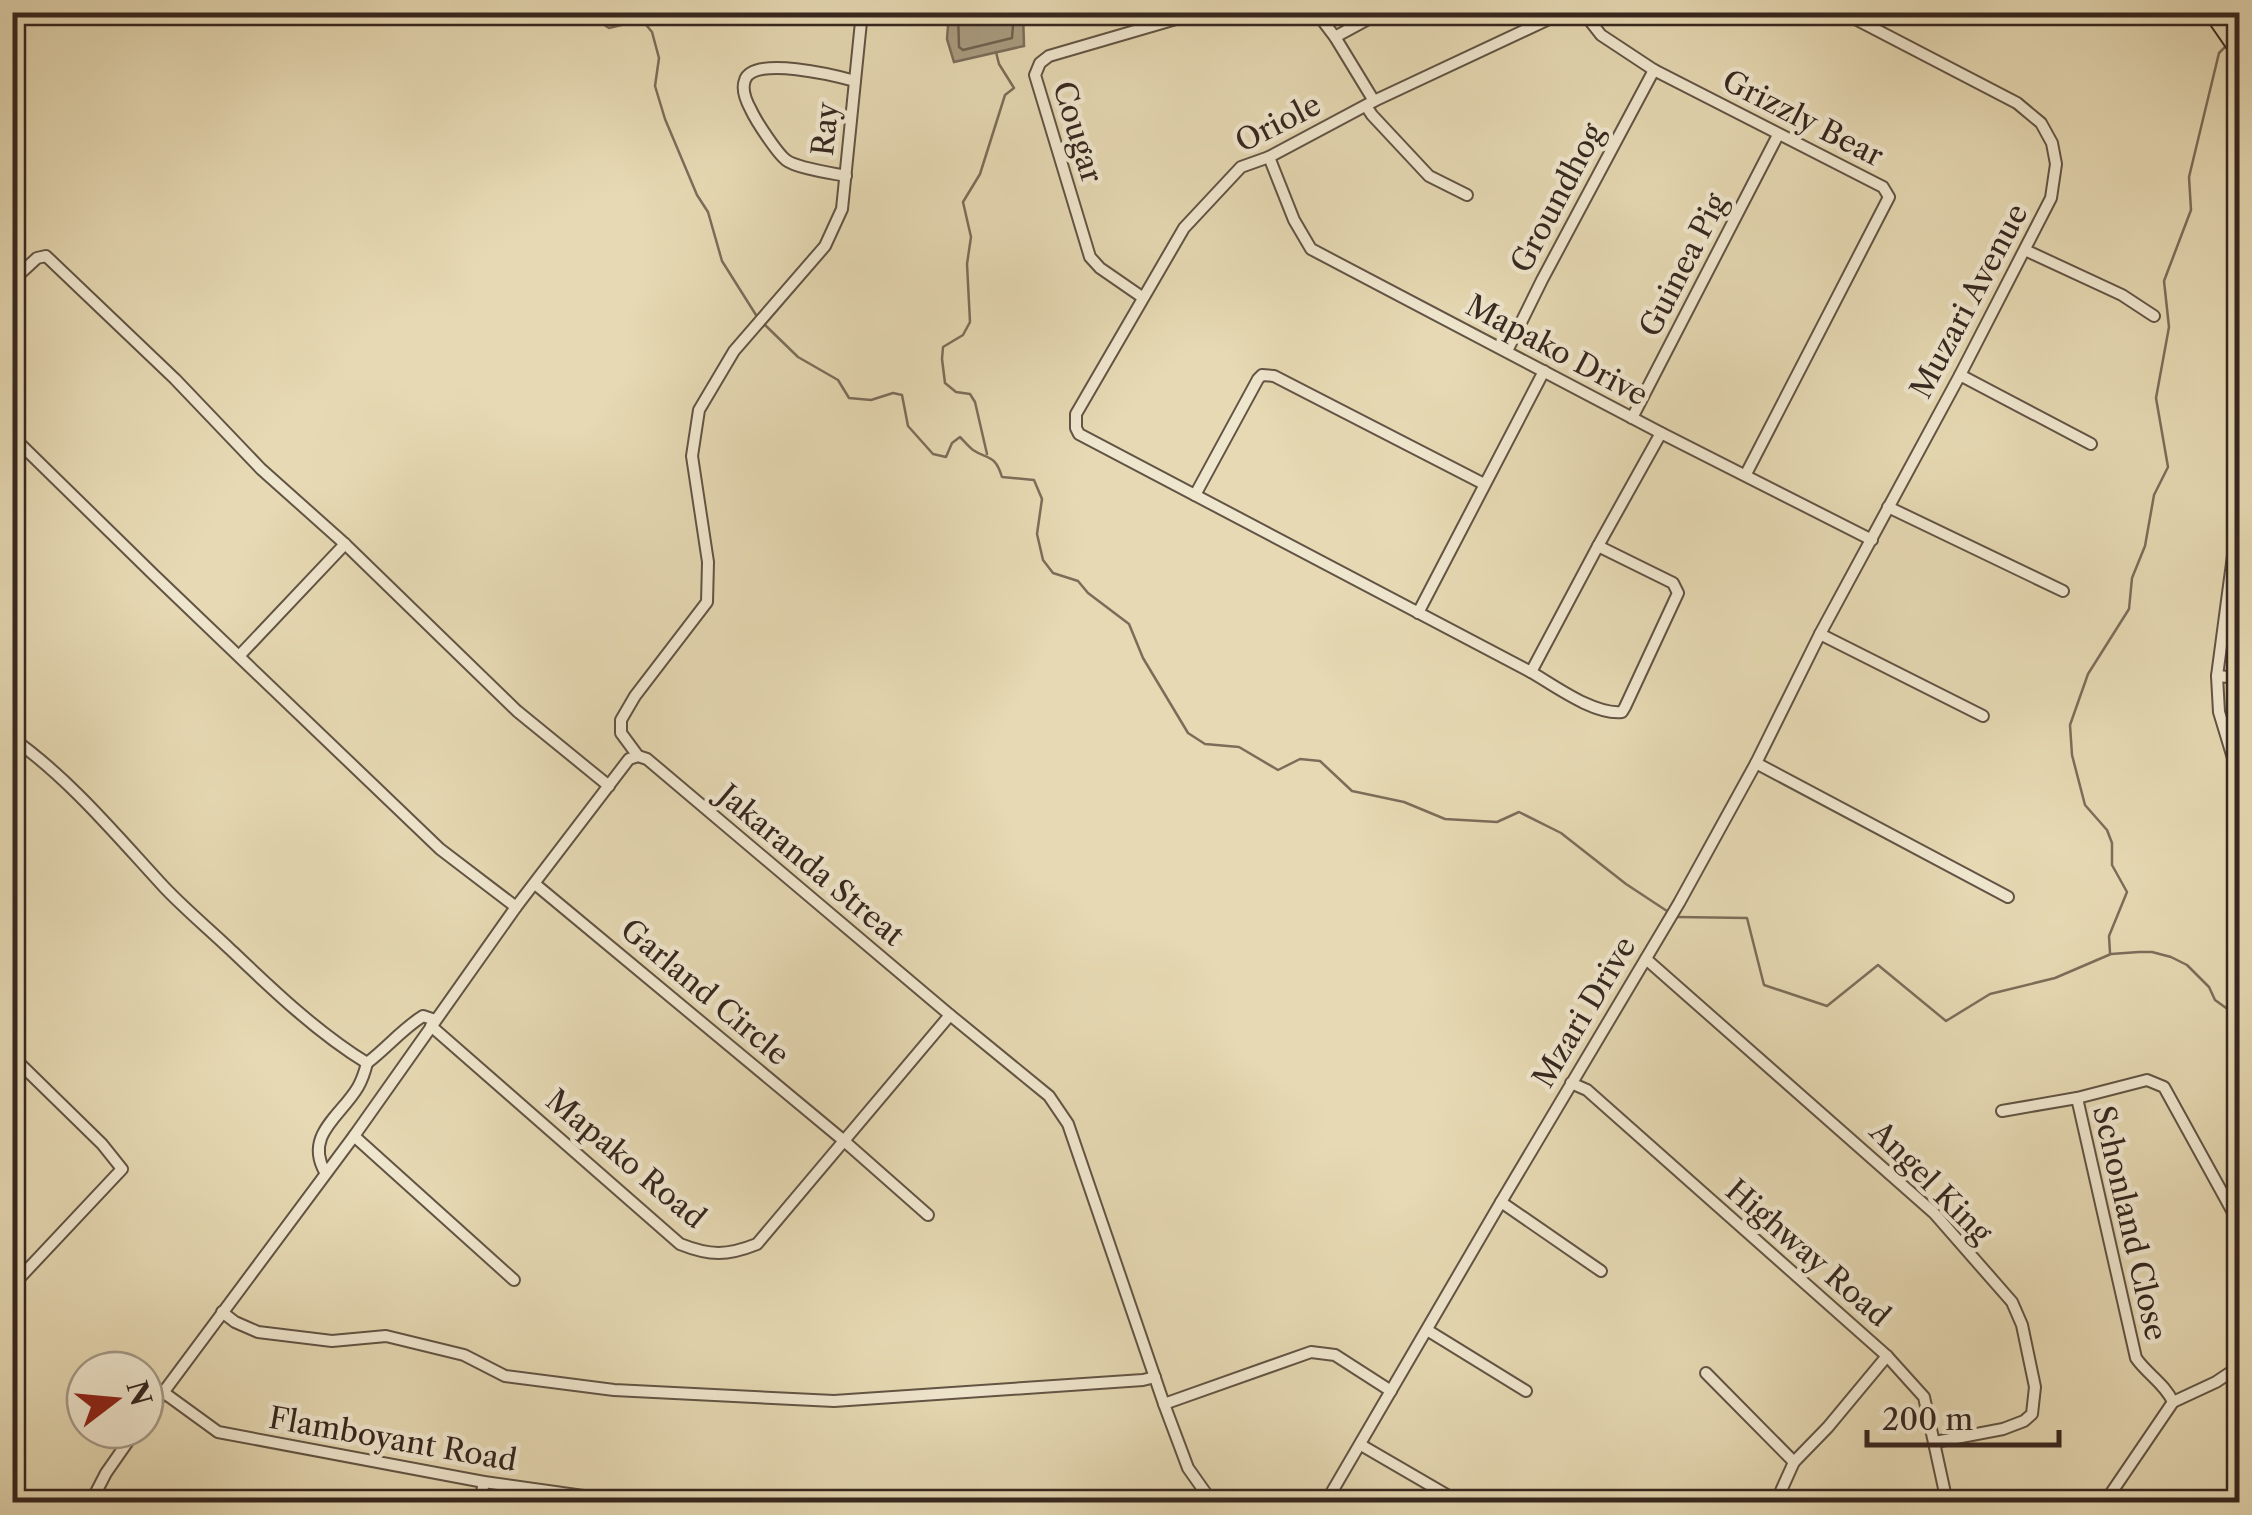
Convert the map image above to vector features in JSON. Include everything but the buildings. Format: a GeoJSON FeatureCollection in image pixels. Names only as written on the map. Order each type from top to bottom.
{"type":"FeatureCollection","features":[{"type":"Feature","properties":{"kind":"highway"},"geometry":{"type":"LineString","coordinates":[[2212,12],[2240,54]]}},
{"type":"Feature","properties":{"kind":"street","name":"Ray"},"geometry":{"type":"LineString","coordinates":[[638,756],[621,733],[621,720],[707,602],[708,562],[692,456],[699,410],[734,352],[824,246],[842,209],[862,12]]}},
{"type":"Feature","properties":{"kind":"street"},"geometry":{"type":"LineString","coordinates":[[1152,12],[1156,25]]}},
{"type":"Feature","properties":{"kind":"street","name":"Cougar"},"geometry":{"type":"LineString","coordinates":[[1142,298],[1090,257],[1034,76],[1040,62],[1048,56],[1200,12]]}},
{"type":"Feature","properties":{"kind":"street"},"geometry":{"type":"LineString","coordinates":[[1316,12],[1335,38],[1370,103],[1372,115],[1429,176],[1467,195]]}},
{"type":"Feature","properties":{"kind":"street"},"geometry":{"type":"LineString","coordinates":[[1335,38],[1381,12]]}},
{"type":"Feature","properties":{"kind":"street"},"geometry":{"type":"LineString","coordinates":[[1530,12],[1538,24]]}},
{"type":"Feature","properties":{"kind":"street","name":"Oriole"},"geometry":{"type":"LineString","coordinates":[[1195,494],[1080,434],[1076,428],[1076,414],[1184,228],[1242,166],[1268,157],[1370,103],[1564,12]]}},
{"type":"Feature","properties":{"kind":"street","name":"Grizzly Bear"},"geometry":{"type":"LineString","coordinates":[[1583,12],[1601,35],[1654,70],[1883,187],[1889,197],[1746,474]]}},
{"type":"Feature","properties":{"kind":"street","name":"Muzari Avenue"},"geometry":{"type":"LineString","coordinates":[[1842,12],[2017,103],[2042,123],[2052,143],[2056,164],[2051,198],[1872,540]]}},
{"type":"Feature","properties":{"kind":"street"},"geometry":{"type":"LineString","coordinates":[[846,176],[787,162],[755,119],[744,96],[744,80],[750,73],[763,69],[798,69],[855,81]]}},
{"type":"Feature","properties":{"kind":"street","name":"Groundhog"},"geometry":{"type":"LineString","coordinates":[[1507,351],[1654,70]]}},
{"type":"Feature","properties":{"kind":"street","name":"Guinea Pig"},"geometry":{"type":"LineString","coordinates":[[1632,418],[1778,135]]}},
{"type":"Feature","properties":{"kind":"street","name":"Mapako Drive"},"geometry":{"type":"LineString","coordinates":[[1268,157],[1311,250],[1872,540]]}},
{"type":"Feature","properties":{"kind":"street"},"geometry":{"type":"LineString","coordinates":[[2025,250],[2122,295],[2154,316]]}},
{"type":"Feature","properties":{"kind":"street"},"geometry":{"type":"LineString","coordinates":[[12,281],[37,258],[46,256],[262,469],[518,711],[609,786]]}},
{"type":"Feature","properties":{"kind":"street"},"geometry":{"type":"LineString","coordinates":[[1418,613],[1544,371]]}},
{"type":"Feature","properties":{"kind":"street"},"geometry":{"type":"LineString","coordinates":[[1484,484],[1274,376],[1262,375],[1195,494],[1578,700],[1611,713],[1622,712],[1678,593],[1673,583],[1598,546]]}},
{"type":"Feature","properties":{"kind":"street"},"geometry":{"type":"LineString","coordinates":[[1960,376],[2092,444]]}},
{"type":"Feature","properties":{"kind":"street"},"geometry":{"type":"LineString","coordinates":[[1531,672],[1661,433]]}},
{"type":"Feature","properties":{"kind":"street"},"geometry":{"type":"LineString","coordinates":[[12,436],[440,849],[516,908]]}},
{"type":"Feature","properties":{"kind":"street"},"geometry":{"type":"LineString","coordinates":[[2240,503],[2217,676],[2219,712],[2240,781]]}},
{"type":"Feature","properties":{"kind":"street"},"geometry":{"type":"LineString","coordinates":[[1888,507],[2063,591]]}},
{"type":"Feature","properties":{"kind":"street","name":"Mzari Drive"},"geometry":{"type":"LineString","coordinates":[[1326,1502],[1664,928],[1756,763],[1872,540]]}},
{"type":"Feature","properties":{"kind":"street"},"geometry":{"type":"LineString","coordinates":[[240,655],[345,544]]}},
{"type":"Feature","properties":{"kind":"street"},"geometry":{"type":"LineString","coordinates":[[1820,634],[1982,716]]}},
{"type":"Feature","properties":{"kind":"street"},"geometry":{"type":"LineString","coordinates":[[2217,676],[2240,678]]}},
{"type":"Feature","properties":{"kind":"street"},"geometry":{"type":"LineString","coordinates":[[12,738],[101,818],[169,892],[281,997],[367,1064]]}},
{"type":"Feature","properties":{"kind":"street"},"geometry":{"type":"LineString","coordinates":[[165,1389],[354,1136],[516,908],[629,758],[638,756]]}},
{"type":"Feature","properties":{"kind":"street","name":"Jakaranda Streat"},"geometry":{"type":"LineString","coordinates":[[638,756],[662,771],[1049,1096],[1068,1124],[1188,1468],[1212,1502]]}},
{"type":"Feature","properties":{"kind":"street"},"geometry":{"type":"LineString","coordinates":[[1756,763],[2008,897]]}},
{"type":"Feature","properties":{"kind":"street","name":"Garland Circle"},"geometry":{"type":"LineString","coordinates":[[536,884],[928,1215]]}},
{"type":"Feature","properties":{"kind":"street","name":"Angel King"},"geometry":{"type":"LineString","coordinates":[[1646,959],[1934,1213],[2012,1302],[2022,1325],[2035,1388],[2032,1414],[2024,1422],[2003,1429],[1935,1442]]}},
{"type":"Feature","properties":{"kind":"street","name":"Mapako Road"},"geometry":{"type":"LineString","coordinates":[[433,1023],[680,1244],[703,1253],[734,1253],[757,1244],[950,1015]]}},
{"type":"Feature","properties":{"kind":"street"},"geometry":{"type":"LineString","coordinates":[[325,1172],[316,1146],[360,1085],[367,1064],[406,1026],[423,1016],[433,1023]]}},
{"type":"Feature","properties":{"kind":"street"},"geometry":{"type":"LineString","coordinates":[[12,1056],[102,1144],[122,1169],[12,1286]]}},
{"type":"Feature","properties":{"kind":"street"},"geometry":{"type":"LineString","coordinates":[[2077,1098],[2147,1080],[2164,1087],[2240,1225]]}},
{"type":"Feature","properties":{"kind":"street","name":"Highway Road"},"geometry":{"type":"LineString","coordinates":[[1571,1083],[1586,1090],[1887,1356],[1924,1397],[1947,1502]]}},
{"type":"Feature","properties":{"kind":"street","name":"Schonland Close"},"geometry":{"type":"LineString","coordinates":[[2002,1111],[2077,1098],[2136,1358],[2146,1373],[2168,1391],[2173,1402]]}},
{"type":"Feature","properties":{"kind":"street"},"geometry":{"type":"LineString","coordinates":[[354,1136],[514,1280]]}},
{"type":"Feature","properties":{"kind":"street"},"geometry":{"type":"LineString","coordinates":[[1501,1202],[1601,1271]]}},
{"type":"Feature","properties":{"kind":"street"},"geometry":{"type":"LineString","coordinates":[[222,1312],[258,1332],[332,1340],[386,1336],[464,1355],[505,1376],[614,1390],[834,1401],[1155,1377]]}},
{"type":"Feature","properties":{"kind":"street"},"geometry":{"type":"LineString","coordinates":[[1427,1330],[1526,1391]]}},
{"type":"Feature","properties":{"kind":"street"},"geometry":{"type":"LineString","coordinates":[[1164,1404],[1311,1352],[1335,1354],[1391,1391]]}},
{"type":"Feature","properties":{"kind":"street"},"geometry":{"type":"LineString","coordinates":[[1776,1502],[1794,1462],[1887,1356]]}},
{"type":"Feature","properties":{"kind":"street"},"geometry":{"type":"LineString","coordinates":[[2105,1502],[2173,1402],[2240,1366]]}},
{"type":"Feature","properties":{"kind":"street"},"geometry":{"type":"LineString","coordinates":[[1706,1372],[1794,1462]]}},
{"type":"Feature","properties":{"kind":"street","name":"Flamboyant Road"},"geometry":{"type":"LineString","coordinates":[[165,1393],[218,1432],[484,1482],[626,1502]]}},
{"type":"Feature","properties":{"kind":"street"},"geometry":{"type":"LineString","coordinates":[[1360,1445],[1459,1502]]}},
{"type":"Feature","properties":{"kind":"street"},"geometry":{"type":"LineString","coordinates":[[91,1502],[122,1450]]}},
{"type":"Feature","properties":{"kind":"street"},"geometry":{"type":"LineString","coordinates":[[480,1502],[484,1482]]}},
{"type":"Feature","properties":{"kind":"water"},"geometry":{"type":"Polygon","coordinates":[[[949,13],[1023,13],[1024,46],[954,62],[947,39],[949,13]]]}},
{"type":"Feature","properties":{"kind":"waterway"},"geometry":{"type":"LineString","coordinates":[[594,12],[598,21],[609,28],[642,20],[652,32],[659,58],[655,86],[665,119],[708,212],[722,261],[756,315]]}},
{"type":"Feature","properties":{"kind":"waterway"},"geometry":{"type":"LineString","coordinates":[[2110,953],[2109,936],[2127,892],[2112,865],[2112,843],[2107,830],[2085,805],[2072,755],[2070,725],[2088,674],[2129,609],[2132,578],[2145,546],[2154,495],[2168,467],[2156,398],[2169,327],[2164,281],[2191,210],[2189,177],[2219,53],[2226,46]]}},
{"type":"Feature","properties":{"kind":"waterway"},"geometry":{"type":"LineString","coordinates":[[987,454],[975,402],[970,394],[956,392],[945,383],[942,359],[943,347],[963,335],[970,322],[967,264],[971,237],[963,202],[980,174],[1005,95],[1014,88],[996,52]]}},
{"type":"Feature","properties":{"kind":"waterway"},"geometry":{"type":"LineString","coordinates":[[764,324],[798,357],[838,380],[849,398],[871,400],[893,393],[902,395],[908,426],[933,454],[946,457],[952,443],[960,437],[973,450],[994,461],[1002,477],[1034,480],[1042,499],[1037,534],[1043,560],[1053,573],[1078,581],[1129,624],[1143,658],[1188,733],[1205,744],[1239,747],[1278,770],[1300,759],[1320,761],[1352,791],[1404,802],[1445,819],[1497,822],[1519,812],[1561,833],[1670,913]]}},
{"type":"Feature","properties":{"kind":"waterway"},"geometry":{"type":"LineString","coordinates":[[1677,917],[1747,918],[1764,985],[1827,1006],[1878,965],[1946,1021],[1990,994],[2055,978],[2111,954],[2152,952],[2187,965],[2209,987],[2215,1000],[2240,1018]]}}]}
